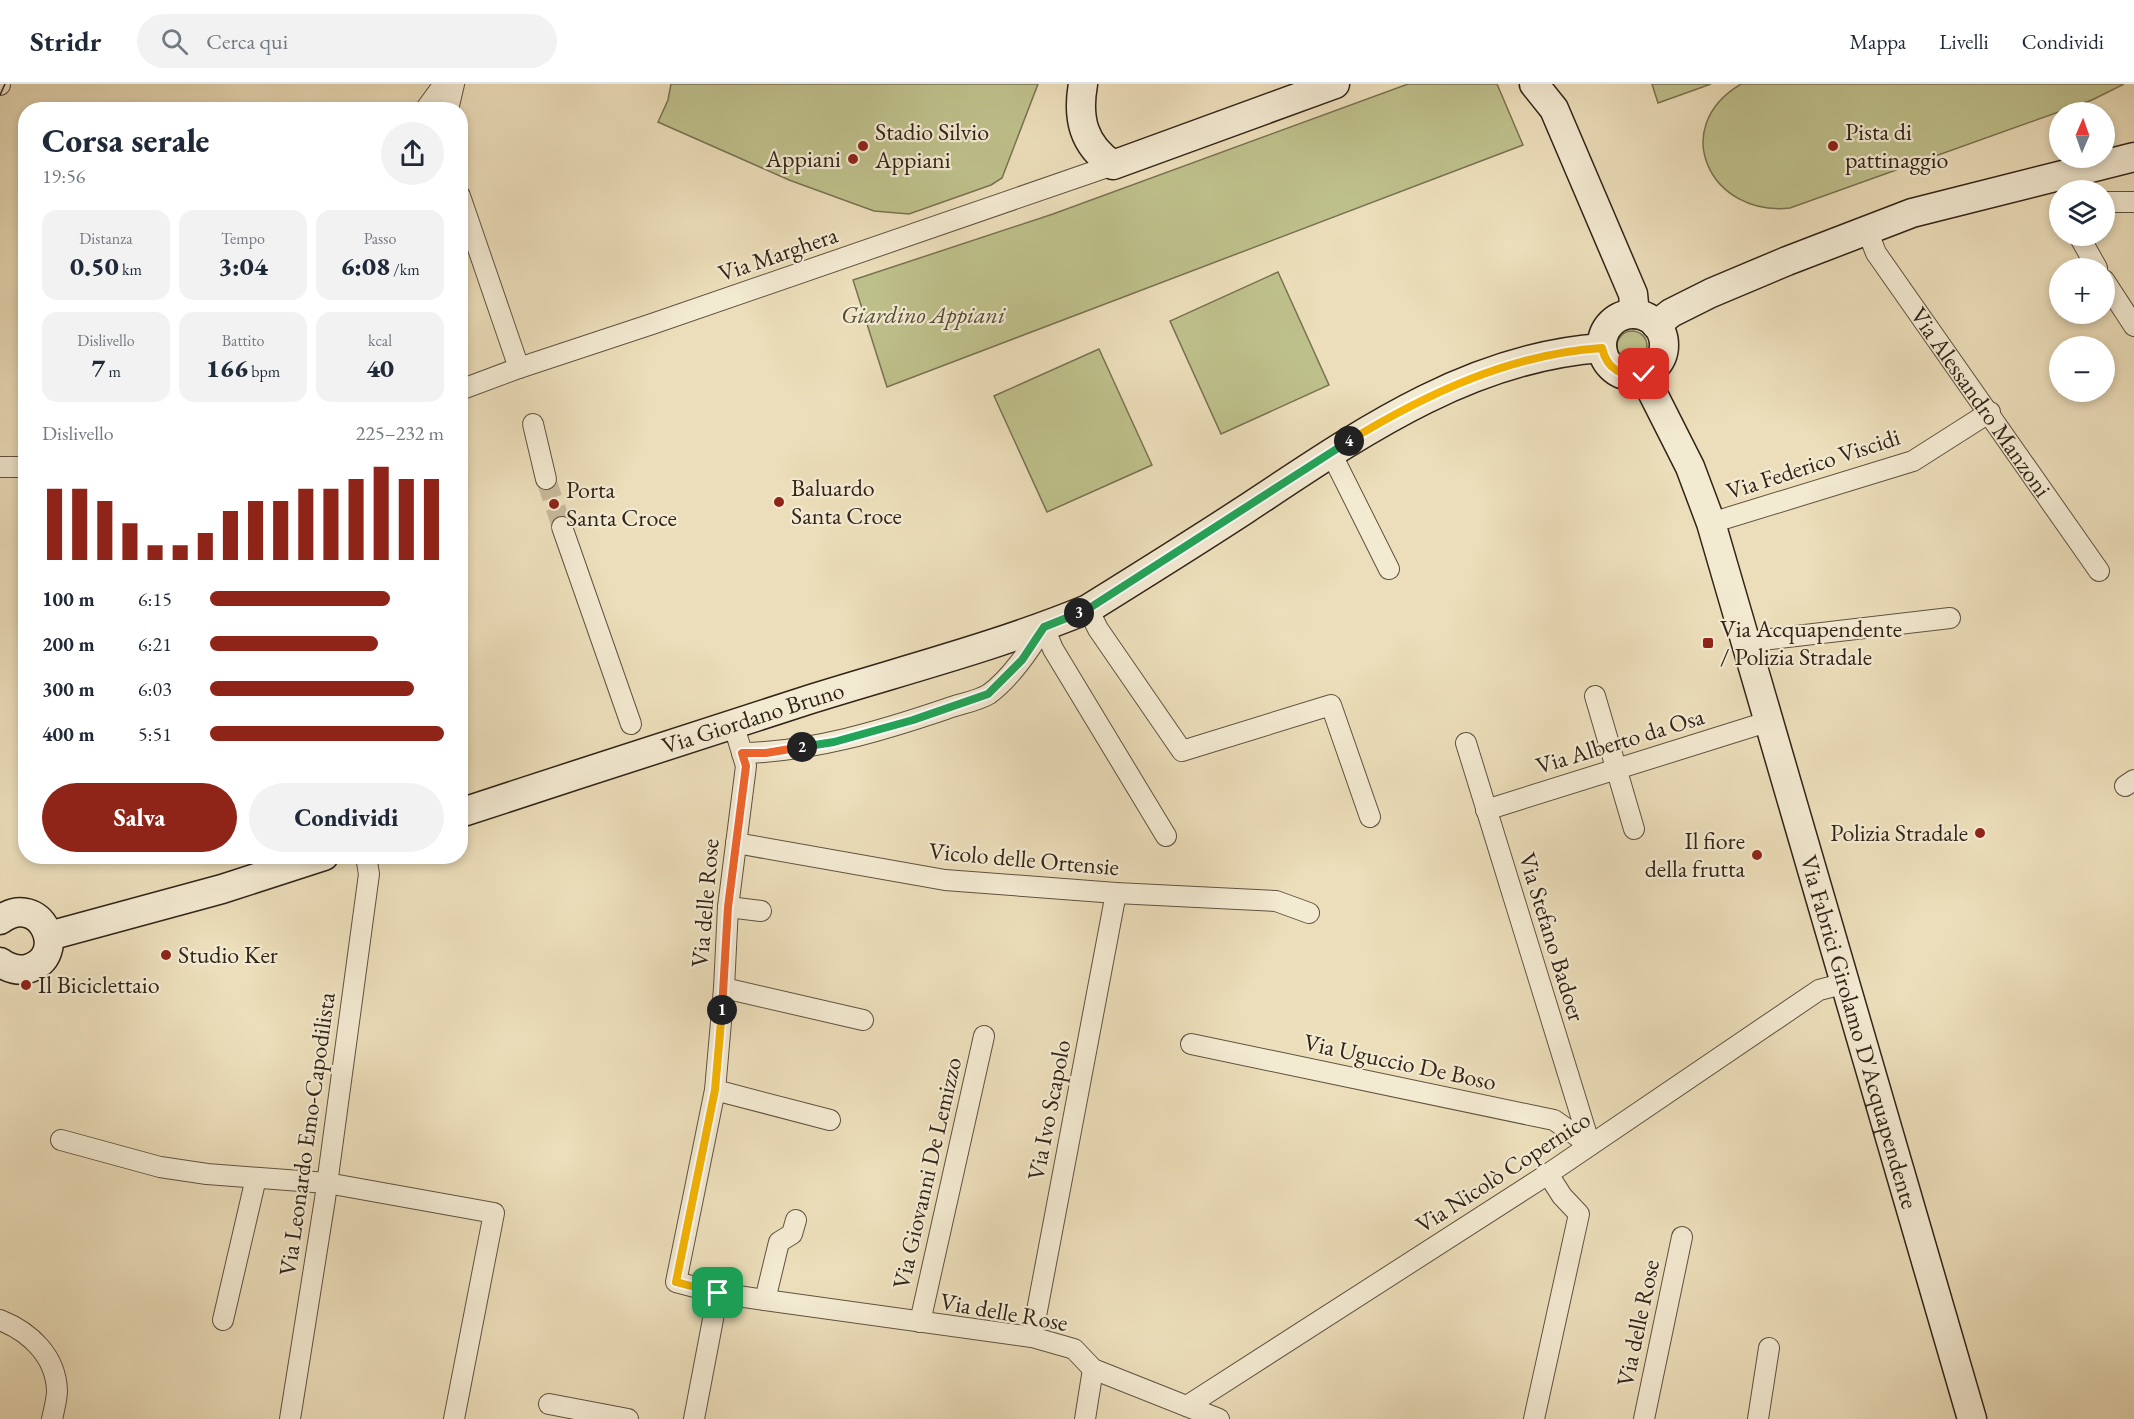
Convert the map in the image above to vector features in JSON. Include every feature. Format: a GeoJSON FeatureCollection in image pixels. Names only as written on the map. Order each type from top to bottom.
{"type":"FeatureCollection","features":[{"type":"Feature","properties":{"kind":"main road"},"geometry":{"type":"LineString","coordinates":[[1083,84],[1080,113],[1085,129],[1093,149],[1113,165],[1335,84]]}},
{"type":"Feature","properties":{"kind":"main road"},"geometry":{"type":"LineString","coordinates":[[1534,84],[1551,97],[1633,294],[1646,319],[1663,342],[1663,352],[1652,369],[1644,374],[1625,375],[1616,371],[1604,357],[1602,348],[1605,331],[1618,318],[1646,319],[1671,313],[1711,293],[1787,261],[1936,206],[2049,185]]}},
{"type":"Feature","properties":{"kind":"main road"},"geometry":{"type":"LineString","coordinates":[[2069,180],[2134,157]]}},
{"type":"Feature","properties":{"kind":"main road","name":"Via Giordano Bruno"},"geometry":{"type":"LineString","coordinates":[[468,810],[733,723],[1044,627],[1088,609],[1379,423],[1422,401],[1491,370],[1558,353],[1602,348]]}},
{"type":"Feature","properties":{"kind":"main road","name":"Via Fabrici Girolamo D'Acquapendente"},"geometry":{"type":"LineString","coordinates":[[1644,374],[1690,467],[1711,523],[1972,1419]]}},
{"type":"Feature","properties":{"kind":"main road"},"geometry":{"type":"LineString","coordinates":[[49,936],[222,889],[299,864]]}},
{"type":"Feature","properties":{"kind":"main road"},"geometry":{"type":"LineString","coordinates":[[0,920],[14,913],[32,915],[44,926],[49,936],[44,958],[30,968],[13,969],[0,962]]}},
{"type":"Feature","properties":{"kind":"street"},"geometry":{"type":"LineString","coordinates":[[431,102],[444,84]]}},
{"type":"Feature","properties":{"kind":"street"},"geometry":{"type":"LineString","coordinates":[[450,102],[454,84]]}},
{"type":"Feature","properties":{"kind":"street","name":"Via Marghera"},"geometry":{"type":"LineString","coordinates":[[468,387],[1113,165]]}},
{"type":"Feature","properties":{"kind":"street"},"geometry":{"type":"LineString","coordinates":[[2115,202],[2134,202]]}},
{"type":"Feature","properties":{"kind":"street"},"geometry":{"type":"LineString","coordinates":[[468,219],[519,368]]}},
{"type":"Feature","properties":{"kind":"street","name":"Via Alessandro Manzoni"},"geometry":{"type":"LineString","coordinates":[[1867,230],[1876,253],[1990,412],[2099,571]]}},
{"type":"Feature","properties":{"kind":"street"},"geometry":{"type":"LineString","coordinates":[[2115,297],[2134,326]]}},
{"type":"Feature","properties":{"kind":"street","name":"Via Federico Viscidi"},"geometry":{"type":"LineString","coordinates":[[1711,523],[1913,461],[1990,412]]}},
{"type":"Feature","properties":{"kind":"street"},"geometry":{"type":"LineString","coordinates":[[533,424],[546,479]]}},
{"type":"Feature","properties":{"kind":"street"},"geometry":{"type":"LineString","coordinates":[[1331,453],[1389,569]]}},
{"type":"Feature","properties":{"kind":"street"},"geometry":{"type":"LineString","coordinates":[[0,466],[18,467]]}},
{"type":"Feature","properties":{"kind":"street"},"geometry":{"type":"LineString","coordinates":[[562,527],[631,724]]}},
{"type":"Feature","properties":{"kind":"street"},"geometry":{"type":"LineString","coordinates":[[1088,609],[1098,629],[1182,751],[1331,705],[1370,817]]}},
{"type":"Feature","properties":{"kind":"street"},"geometry":{"type":"LineString","coordinates":[[1748,646],[1762,640],[1950,618]]}},
{"type":"Feature","properties":{"kind":"street"},"geometry":{"type":"LineString","coordinates":[[1044,627],[1053,649],[1166,836]]}},
{"type":"Feature","properties":{"kind":"street","name":"Via Giordano Bruno"},"geometry":{"type":"LineString","coordinates":[[744,760],[766,753],[834,742],[913,720],[988,694],[1022,660],[1044,627]]}},
{"type":"Feature","properties":{"kind":"street"},"geometry":{"type":"LineString","coordinates":[[1595,696],[1634,828]]}},
{"type":"Feature","properties":{"kind":"street","name":"Via Alberto da Osa"},"geometry":{"type":"LineString","coordinates":[[1486,810],[1770,721]]}},
{"type":"Feature","properties":{"kind":"street","name":"Via delle Rose"},"geometry":{"type":"LineString","coordinates":[[733,723],[744,760],[728,907],[715,1090],[676,1282],[718,1293],[1032,1337],[1074,1349],[1093,1369],[1219,1419]]}},
{"type":"Feature","properties":{"kind":"street","name":"Via Stefano Badoer"},"geometry":{"type":"LineString","coordinates":[[1466,743],[1590,1145]]}},
{"type":"Feature","properties":{"kind":"street","name":"Vicolo delle Ortensie"},"geometry":{"type":"LineString","coordinates":[[736,843],[945,880],[1276,901],[1309,913]]}},
{"type":"Feature","properties":{"kind":"street","name":"Via Leonardo Emo-Capodilista"},"geometry":{"type":"LineString","coordinates":[[290,1419],[327,1183],[369,873],[367,864]]}},
{"type":"Feature","properties":{"kind":"street","name":"Via Ivo Scapolo"},"geometry":{"type":"LineString","coordinates":[[1032,1337],[1116,892]]}},
{"type":"Feature","properties":{"kind":"street"},"geometry":{"type":"LineString","coordinates":[[728,907],[761,911]]}},
{"type":"Feature","properties":{"kind":"street","name":"Via Nicolò Copernico"},"geometry":{"type":"LineString","coordinates":[[1187,1406],[1548,1174],[1819,990],[1846,983]]}},
{"type":"Feature","properties":{"kind":"street"},"geometry":{"type":"LineString","coordinates":[[724,988],[863,1020]]}},
{"type":"Feature","properties":{"kind":"street","name":"Via Giovanni De Lemizzo"},"geometry":{"type":"LineString","coordinates":[[920,1322],[984,1036]]}},
{"type":"Feature","properties":{"kind":"street","name":"Via Uguccio De Boso"},"geometry":{"type":"LineString","coordinates":[[1191,1044],[1554,1120],[1590,1145]]}},
{"type":"Feature","properties":{"kind":"street"},"geometry":{"type":"LineString","coordinates":[[715,1090],[830,1120]]}},
{"type":"Feature","properties":{"kind":"street"},"geometry":{"type":"LineString","coordinates":[[62,1140],[160,1167],[207,1174],[327,1183],[494,1213],[454,1419]]}},
{"type":"Feature","properties":{"kind":"street"},"geometry":{"type":"LineString","coordinates":[[1534,1419],[1579,1214],[1562,1196],[1548,1174]]}},
{"type":"Feature","properties":{"kind":"street"},"geometry":{"type":"LineString","coordinates":[[223,1320],[256,1178]]}},
{"type":"Feature","properties":{"kind":"street"},"geometry":{"type":"LineString","coordinates":[[765,1300],[779,1242],[792,1234],[796,1220]]}},
{"type":"Feature","properties":{"kind":"street","name":"Via delle Rose"},"geometry":{"type":"LineString","coordinates":[[1644,1419],[1682,1237]]}},
{"type":"Feature","properties":{"kind":"street"},"geometry":{"type":"LineString","coordinates":[[694,1419],[718,1293]]}},
{"type":"Feature","properties":{"kind":"street"},"geometry":{"type":"LineString","coordinates":[[0,1320],[38,1344],[50,1361],[57,1391],[52,1419]]}},
{"type":"Feature","properties":{"kind":"street"},"geometry":{"type":"LineString","coordinates":[[1758,1419],[1769,1348]]}},
{"type":"Feature","properties":{"kind":"street"},"geometry":{"type":"LineString","coordinates":[[1085,1419],[1093,1369]]}},
{"type":"Feature","properties":{"kind":"street"},"geometry":{"type":"LineString","coordinates":[[549,1404],[628,1419]]}},
{"type":"Feature","properties":{"kind":"green space","name":"Stadio Silvio Appiani"},"geometry":{"type":"Polygon","coordinates":[[[671,84],[1038,84],[1002,178],[991,185],[909,214],[874,211],[789,180],[658,122],[668,100],[671,84]]]}},
{"type":"Feature","properties":{"kind":"green space","name":"Giardino Appiani"},"geometry":{"type":"Polygon","coordinates":[[[1408,84],[1497,84],[1523,145],[887,387],[853,280],[1053,214],[1408,84]]]}},
{"type":"Feature","properties":{"kind":"green space"},"geometry":{"type":"Polygon","coordinates":[[[1652,84],[1711,84],[1658,103],[1652,84]]]}},
{"type":"Feature","properties":{"kind":"green space","name":"Pista di pattinaggio"},"geometry":{"type":"Polygon","coordinates":[[[1741,84],[2124,84],[2086,102],[2049,102],[2049,115],[1790,208],[1762,207],[1739,199],[1720,184],[1708,166],[1703,145],[1706,123],[1719,102],[1741,84]]]}},
{"type":"Feature","properties":{"kind":"green space"},"geometry":{"type":"Polygon","coordinates":[[[1278,272],[1329,385],[1221,434],[1170,321],[1278,272]]]}},
{"type":"Feature","properties":{"kind":"green space"},"geometry":{"type":"Polygon","coordinates":[[[1632,331],[1643,335],[1647,346],[1643,357],[1632,361],[1621,357],[1617,346],[1621,335],[1632,331]]]}},
{"type":"Feature","properties":{"kind":"green space"},"geometry":{"type":"Polygon","coordinates":[[[1099,349],[1152,465],[1047,512],[994,396],[1099,349]]]}},
{"type":"Feature","properties":{"kind":"tunnel"},"geometry":{"type":"LineString","coordinates":[[546,479],[562,527]]}},
{"type":"Feature","properties":{"kind":"tram line"},"geometry":{"type":"LineString","coordinates":[[0,95],[5,84]]}},
{"type":"Feature","properties":{"kind":"place","name":"Stadio Silvio Appiani"},"geometry":{"type":"Point","coordinates":[863,146]}},
{"type":"Feature","properties":{"kind":"place","name":"Pista di pattinaggio"},"geometry":{"type":"Point","coordinates":[1833,146]}},
{"type":"Feature","properties":{"kind":"place","name":"Appiani"},"geometry":{"type":"Point","coordinates":[853,159]}},
{"type":"Feature","properties":{"kind":"place","name":"Baluardo Santa Croce"},"geometry":{"type":"Point","coordinates":[779,502]}},
{"type":"Feature","properties":{"kind":"place","name":"Porta Santa Croce"},"geometry":{"type":"Point","coordinates":[554,504]}},
{"type":"Feature","properties":{"kind":"place","name":"Via Acquapendente / Polizia Stradale"},"geometry":{"type":"Point","coordinates":[1708,643]}},
{"type":"Feature","properties":{"kind":"place","name":"Polizia Stradale"},"geometry":{"type":"Point","coordinates":[1980,833]}},
{"type":"Feature","properties":{"kind":"place","name":"Il fiore della frutta"},"geometry":{"type":"Point","coordinates":[1757,855]}},
{"type":"Feature","properties":{"kind":"place","name":"Studio Ker"},"geometry":{"type":"Point","coordinates":[166,955]}},
{"type":"Feature","properties":{"kind":"place","name":"Il Biciclettaio"},"geometry":{"type":"Point","coordinates":[26,985]}},
{"type":"Feature","properties":{"kind":"route"},"geometry":{"type":"LineString","coordinates":[[718,1293],[676,1282],[715,1090],[728,907],[746,766],[742,753],[766,753],[834,742],[913,720],[988,694],[1022,660],[1044,627],[1088,609],[1379,423],[1432,395],[1491,370],[1558,353],[1602,348],[1604,357],[1616,371],[1634,376],[1644,374]]}}]}
